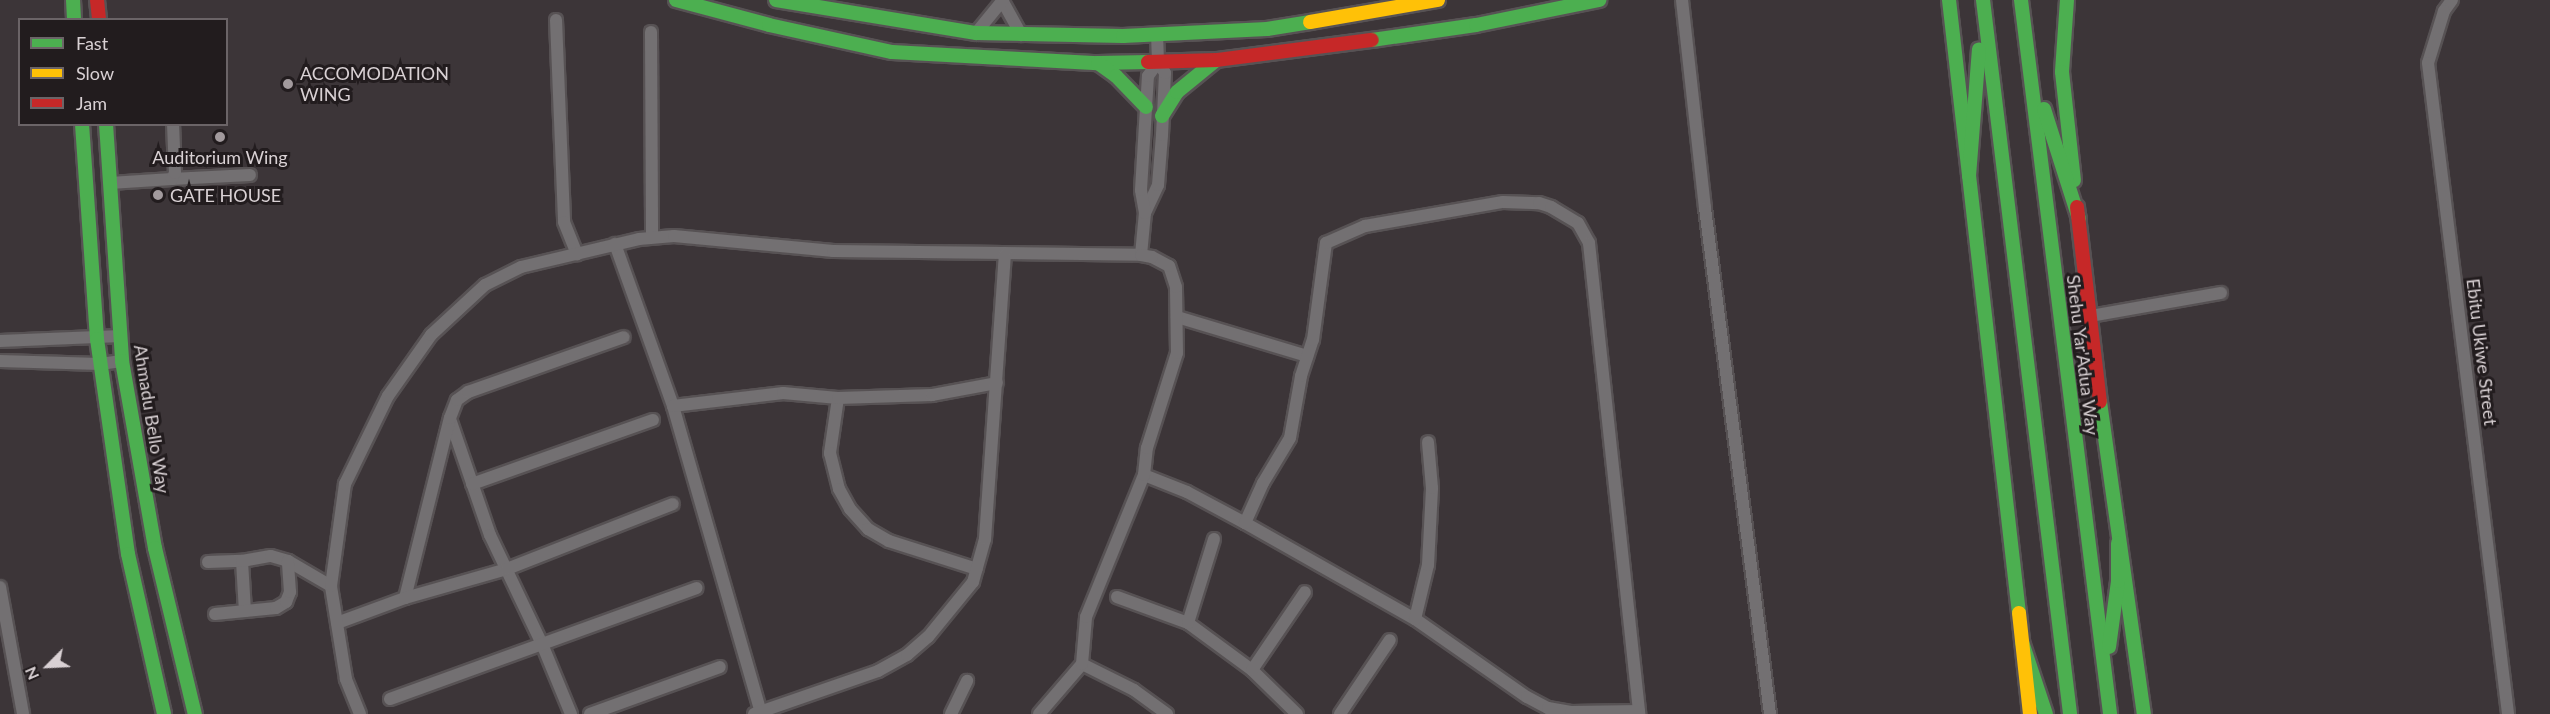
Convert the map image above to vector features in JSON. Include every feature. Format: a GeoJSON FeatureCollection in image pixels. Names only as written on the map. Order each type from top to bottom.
{"type":"FeatureCollection","features":[{"type":"Feature","properties":{"kind":"main road"},"geometry":{"type":"LineString","coordinates":[[73,0],[74,18]]}},
{"type":"Feature","properties":{"kind":"main road"},"geometry":{"type":"LineString","coordinates":[[97,0],[99,18]]}},
{"type":"Feature","properties":{"kind":"main road"},"geometry":{"type":"LineString","coordinates":[[676,0],[769,25],[892,52],[1098,63],[1217,60],[1301,51],[1476,25],[1599,0]]}},
{"type":"Feature","properties":{"kind":"main road"},"geometry":{"type":"LineString","coordinates":[[776,0],[976,33],[1021,35],[1157,34],[1267,29],[1438,0]]}},
{"type":"Feature","properties":{"kind":"main road"},"geometry":{"type":"LineString","coordinates":[[1948,0],[2030,714]]}},
{"type":"Feature","properties":{"kind":"main road"},"geometry":{"type":"LineString","coordinates":[[1969,176],[1983,0]]}},
{"type":"Feature","properties":{"kind":"main road"},"geometry":{"type":"LineString","coordinates":[[1983,0],[2070,714]]}},
{"type":"Feature","properties":{"kind":"main road","name":"Shehu Yar'Adua Way"},"geometry":{"type":"LineString","coordinates":[[2022,0],[2111,714]]}},
{"type":"Feature","properties":{"kind":"main road"},"geometry":{"type":"LineString","coordinates":[[2067,0],[2062,72],[2118,543],[2144,714]]}},
{"type":"Feature","properties":{"kind":"main road"},"geometry":{"type":"LineString","coordinates":[[2024,23],[2040,99],[2079,219]]}},
{"type":"Feature","properties":{"kind":"main road"},"geometry":{"type":"LineString","coordinates":[[1162,116],[1177,92],[1196,74],[1217,60]]}},
{"type":"Feature","properties":{"kind":"main road"},"geometry":{"type":"LineString","coordinates":[[1098,63],[1130,89],[1146,107]]}},
{"type":"Feature","properties":{"kind":"main road"},"geometry":{"type":"LineString","coordinates":[[82,126],[100,364],[128,554],[164,714]]}},
{"type":"Feature","properties":{"kind":"main road","name":"Ahmadu Bello Way"},"geometry":{"type":"LineString","coordinates":[[106,126],[122,361],[156,548],[195,714]]}},
{"type":"Feature","properties":{"kind":"main road"},"geometry":{"type":"LineString","coordinates":[[2111,714],[2109,651],[2118,573],[2118,543]]}},
{"type":"Feature","properties":{"kind":"main road"},"geometry":{"type":"LineString","coordinates":[[2022,642],[2046,714]]}},
{"type":"Feature","properties":{"kind":"street"},"geometry":{"type":"LineString","coordinates":[[1682,0],[1705,208],[1770,714]]}},
{"type":"Feature","properties":{"kind":"street","name":"Ebitu Ukiwe Street"},"geometry":{"type":"LineString","coordinates":[[2452,0],[2444,10],[2428,63],[2508,714]]}},
{"type":"Feature","properties":{"kind":"street"},"geometry":{"type":"LineString","coordinates":[[976,33],[1003,1],[1021,35]]}},
{"type":"Feature","properties":{"kind":"street"},"geometry":{"type":"LineString","coordinates":[[556,20],[564,222],[577,254]]}},
{"type":"Feature","properties":{"kind":"street"},"geometry":{"type":"LineString","coordinates":[[651,32],[652,237]]}},
{"type":"Feature","properties":{"kind":"street"},"geometry":{"type":"LineString","coordinates":[[1145,213],[1158,185],[1165,74],[1158,62],[1157,34]]}},
{"type":"Feature","properties":{"kind":"street"},"geometry":{"type":"LineString","coordinates":[[1141,255],[1145,213],[1141,190],[1148,76],[1158,62]]}},
{"type":"Feature","properties":{"kind":"street"},"geometry":{"type":"LineString","coordinates":[[172,179],[175,173],[173,126]]}},
{"type":"Feature","properties":{"kind":"street"},"geometry":{"type":"LineString","coordinates":[[110,183],[250,175]]}},
{"type":"Feature","properties":{"kind":"street"},"geometry":{"type":"LineString","coordinates":[[1144,475],[1187,492],[1245,523],[1415,620],[1527,697],[1548,708],[1571,712],[1639,712],[1589,243],[1578,223],[1539,203],[1503,202],[1365,226],[1326,243],[1313,340],[1307,356],[1290,438],[1263,483],[1245,523]]}},
{"type":"Feature","properties":{"kind":"street"},"geometry":{"type":"LineString","coordinates":[[360,714],[346,679],[331,586],[345,484],[388,396],[431,335],[485,285],[521,267],[615,244],[652,237],[674,236],[834,251],[1141,255],[1152,257],[1168,266],[1176,287],[1178,353],[1147,448],[1144,475],[1109,565],[1089,607],[1082,664],[1039,714]]}},
{"type":"Feature","properties":{"kind":"street"},"geometry":{"type":"LineString","coordinates":[[615,244],[673,406],[758,713],[878,671],[907,655],[949,613],[973,582],[985,539],[1005,255]]}},
{"type":"Feature","properties":{"kind":"street"},"geometry":{"type":"LineString","coordinates":[[2090,316],[2221,294]]}},
{"type":"Feature","properties":{"kind":"street"},"geometry":{"type":"LineString","coordinates":[[1177,317],[1307,356]]}},
{"type":"Feature","properties":{"kind":"street"},"geometry":{"type":"LineString","coordinates":[[0,341],[97,339],[121,336]]}},
{"type":"Feature","properties":{"kind":"street"},"geometry":{"type":"LineString","coordinates":[[405,598],[450,418],[457,400],[468,392],[624,337]]}},
{"type":"Feature","properties":{"kind":"street"},"geometry":{"type":"LineString","coordinates":[[0,361],[100,364],[122,361]]}},
{"type":"Feature","properties":{"kind":"street"},"geometry":{"type":"LineString","coordinates":[[673,406],[783,393],[837,398],[932,395],[997,383]]}},
{"type":"Feature","properties":{"kind":"street"},"geometry":{"type":"LineString","coordinates":[[837,398],[830,453],[839,489],[850,509],[868,529],[889,541],[977,569]]}},
{"type":"Feature","properties":{"kind":"street"},"geometry":{"type":"LineString","coordinates":[[450,418],[490,536],[542,644],[570,714]]}},
{"type":"Feature","properties":{"kind":"street"},"geometry":{"type":"LineString","coordinates":[[471,484],[653,420]]}},
{"type":"Feature","properties":{"kind":"street"},"geometry":{"type":"LineString","coordinates":[[1415,620],[1428,565],[1432,488],[1428,442]]}},
{"type":"Feature","properties":{"kind":"street"},"geometry":{"type":"LineString","coordinates":[[337,623],[405,598],[507,569],[673,504]]}},
{"type":"Feature","properties":{"kind":"street"},"geometry":{"type":"LineString","coordinates":[[1188,623],[1214,539]]}},
{"type":"Feature","properties":{"kind":"street"},"geometry":{"type":"LineString","coordinates":[[208,562],[242,561],[271,556],[288,561],[331,586]]}},
{"type":"Feature","properties":{"kind":"street"},"geometry":{"type":"LineString","coordinates":[[242,561],[245,611]]}},
{"type":"Feature","properties":{"kind":"street"},"geometry":{"type":"LineString","coordinates":[[215,614],[276,608],[286,602],[290,592],[288,561]]}},
{"type":"Feature","properties":{"kind":"street"},"geometry":{"type":"LineString","coordinates":[[0,587],[23,714]]}},
{"type":"Feature","properties":{"kind":"street"},"geometry":{"type":"LineString","coordinates":[[390,699],[697,588]]}},
{"type":"Feature","properties":{"kind":"street"},"geometry":{"type":"LineString","coordinates":[[1252,670],[1305,592]]}},
{"type":"Feature","properties":{"kind":"street"},"geometry":{"type":"LineString","coordinates":[[1118,597],[1188,623],[1252,670],[1298,714]]}},
{"type":"Feature","properties":{"kind":"street"},"geometry":{"type":"LineString","coordinates":[[1340,714],[1390,640]]}},
{"type":"Feature","properties":{"kind":"street"},"geometry":{"type":"LineString","coordinates":[[1082,664],[1134,690],[1167,714]]}},
{"type":"Feature","properties":{"kind":"street"},"geometry":{"type":"LineString","coordinates":[[590,714],[720,667]]}},
{"type":"Feature","properties":{"kind":"street"},"geometry":{"type":"LineString","coordinates":[[951,714],[967,681]]}},
{"type":"Feature","properties":{"kind":"traffic: fast"},"geometry":{"type":"LineString","coordinates":[[73,0],[74,18]]}},
{"type":"Feature","properties":{"kind":"traffic: fast"},"geometry":{"type":"LineString","coordinates":[[676,0],[769,25],[892,52],[1098,63],[1148,62]]}},
{"type":"Feature","properties":{"kind":"traffic: fast"},"geometry":{"type":"LineString","coordinates":[[776,0],[976,33],[1123,36],[1267,29],[1310,22]]}},
{"type":"Feature","properties":{"kind":"traffic: fast"},"geometry":{"type":"LineString","coordinates":[[1372,40],[1476,25],[1599,0]]}},
{"type":"Feature","properties":{"kind":"traffic: fast"},"geometry":{"type":"LineString","coordinates":[[1949,0],[2019,613]]}},
{"type":"Feature","properties":{"kind":"traffic: fast"},"geometry":{"type":"LineString","coordinates":[[1983,0],[2070,714]]}},
{"type":"Feature","properties":{"kind":"traffic: fast"},"geometry":{"type":"LineString","coordinates":[[2021,0],[2110,714]]}},
{"type":"Feature","properties":{"kind":"traffic: fast"},"geometry":{"type":"LineString","coordinates":[[2067,0],[2062,72],[2074,180]]}},
{"type":"Feature","properties":{"kind":"traffic: fast"},"geometry":{"type":"LineString","coordinates":[[1969,176],[1979,49]]}},
{"type":"Feature","properties":{"kind":"traffic: fast"},"geometry":{"type":"LineString","coordinates":[[1162,116],[1177,92],[1215,61]]}},
{"type":"Feature","properties":{"kind":"traffic: fast"},"geometry":{"type":"LineString","coordinates":[[1098,63],[1116,76],[1146,107]]}},
{"type":"Feature","properties":{"kind":"traffic: fast"},"geometry":{"type":"LineString","coordinates":[[2044,109],[2079,219]]}},
{"type":"Feature","properties":{"kind":"traffic: fast"},"geometry":{"type":"LineString","coordinates":[[82,126],[97,339],[128,554],[164,714]]}},
{"type":"Feature","properties":{"kind":"traffic: fast"},"geometry":{"type":"LineString","coordinates":[[106,126],[122,361],[155,548],[195,714]]}},
{"type":"Feature","properties":{"kind":"traffic: fast"},"geometry":{"type":"LineString","coordinates":[[2100,402],[2144,714]]}},
{"type":"Feature","properties":{"kind":"traffic: fast"},"geometry":{"type":"LineString","coordinates":[[2109,647],[2118,581],[2118,543]]}},
{"type":"Feature","properties":{"kind":"traffic: fast"},"geometry":{"type":"LineString","coordinates":[[2022,642],[2046,714]]}},
{"type":"Feature","properties":{"kind":"traffic: slow"},"geometry":{"type":"LineString","coordinates":[[1310,22],[1438,0]]}},
{"type":"Feature","properties":{"kind":"traffic: slow"},"geometry":{"type":"LineString","coordinates":[[2019,613],[2030,714]]}},
{"type":"Feature","properties":{"kind":"traffic: jam"},"geometry":{"type":"LineString","coordinates":[[97,0],[99,18]]}},
{"type":"Feature","properties":{"kind":"traffic: jam"},"geometry":{"type":"LineString","coordinates":[[1148,62],[1217,60],[1372,40]]}},
{"type":"Feature","properties":{"kind":"traffic: jam"},"geometry":{"type":"LineString","coordinates":[[2077,207],[2100,402]]}},
{"type":"Feature","properties":{"kind":"place","name":"ACCOMODATION WING"},"geometry":{"type":"Point","coordinates":[288,84]}},
{"type":"Feature","properties":{"kind":"place","name":"Auditorium Wing"},"geometry":{"type":"Point","coordinates":[220,137]}},
{"type":"Feature","properties":{"kind":"place","name":"GATE HOUSE"},"geometry":{"type":"Point","coordinates":[158,195]}}]}
